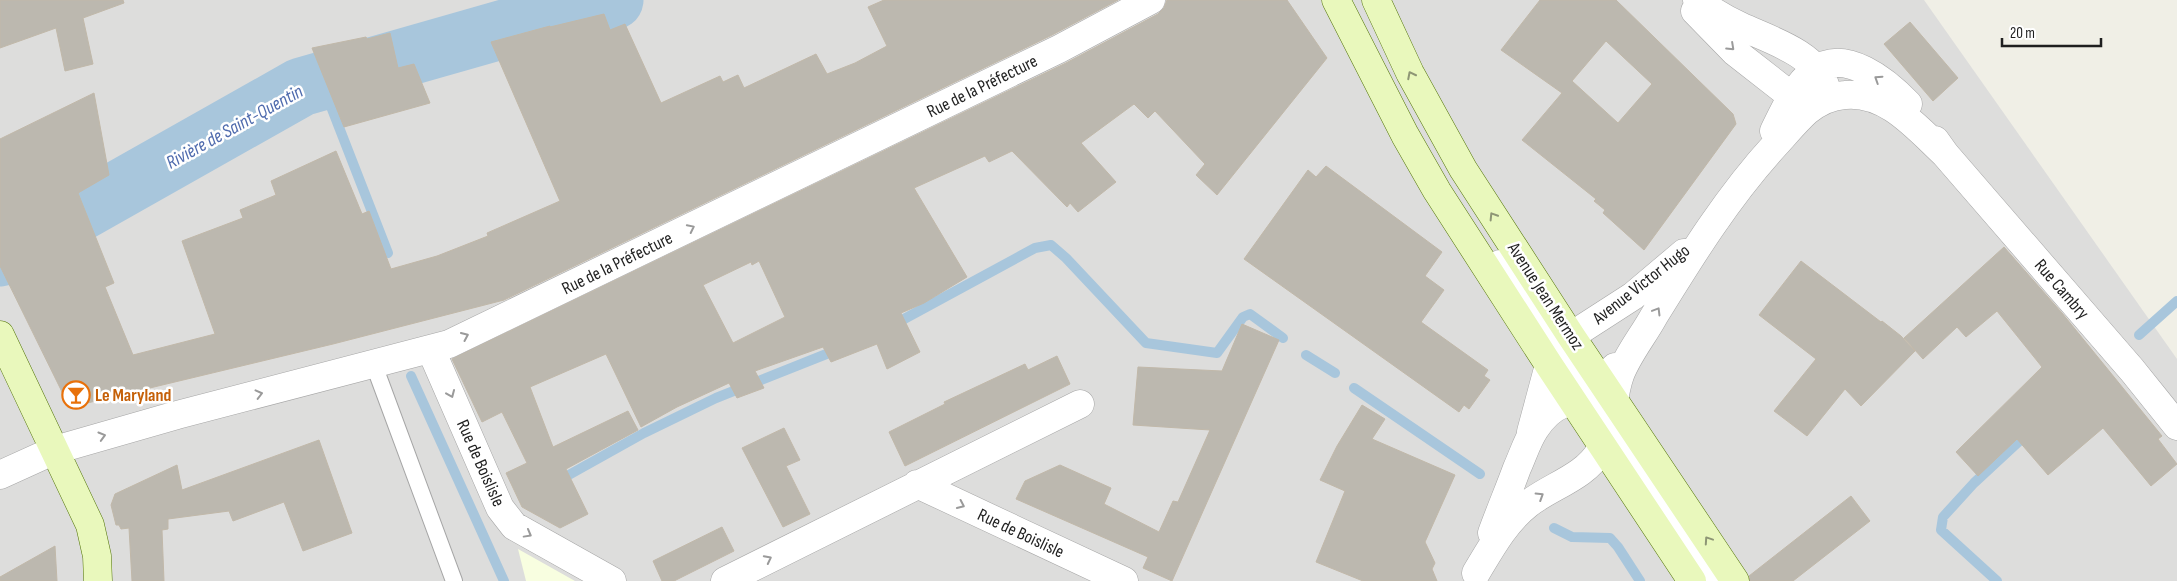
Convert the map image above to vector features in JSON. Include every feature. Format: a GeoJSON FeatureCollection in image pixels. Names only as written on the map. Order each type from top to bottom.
{"type":"FeatureCollection","features":[{"type":"Feature","properties":{"kind":"main road","name":"Avenue Jean Mermoz"},"geometry":{"type":"LineString","coordinates":[[1376,0],[1410,72],[1559,350],[1572,400],[1606,437],[1623,475],[1692,581]]}},
{"type":"Feature","properties":{"kind":"main road","name":"Avenue Jean Mermoz"},"geometry":{"type":"LineString","coordinates":[[1336,1],[1370,70],[1433,184],[1559,350],[1607,389],[1735,581]]}},
{"type":"Feature","properties":{"kind":"main road"},"geometry":{"type":"LineString","coordinates":[[0,335],[90,525],[97,556],[98,581]]}},
{"type":"Feature","properties":{"kind":"street","name":"Rue de la Préfecture"},"geometry":{"type":"LineString","coordinates":[[0,475],[55,450],[177,415],[431,350],[486,327],[1059,49],[1151,0]]}},
{"type":"Feature","properties":{"kind":"street"},"geometry":{"type":"LineString","coordinates":[[1684,0],[1735,52],[1809,102]]}},
{"type":"Feature","properties":{"kind":"street"},"geometry":{"type":"LineString","coordinates":[[1696,0],[1739,26],[1788,48],[1816,69]]}},
{"type":"Feature","properties":{"kind":"street","name":"Rue Cambry"},"geometry":{"type":"LineString","coordinates":[[1816,69],[1830,63],[1843,63],[1861,69],[1878,78],[1894,90],[1914,111],[1945,154],[2132,370],[2177,426]]}},
{"type":"Feature","properties":{"kind":"street","name":"Avenue Victor Hugo"},"geometry":{"type":"LineString","coordinates":[[1474,577],[1502,530],[1520,511],[1538,497],[1587,468],[1606,437],[1607,389],[1620,376],[1631,352],[1707,232],[1756,166],[1809,102],[1804,81],[1816,69]]}},
{"type":"Feature","properties":{"kind":"street","name":"Rue Cambry"},"geometry":{"type":"LineString","coordinates":[[1809,102],[1842,95],[1858,94],[1880,100],[1903,116],[1945,154]]}},
{"type":"Feature","properties":{"kind":"street","name":"Avenue Victor Hugo"},"geometry":{"type":"LineString","coordinates":[[1474,577],[1528,442],[1559,350],[1633,296],[1707,232]]}},
{"type":"Feature","properties":{"kind":"street","name":"Rue de Boislisle"},"geometry":{"type":"LineString","coordinates":[[431,350],[506,518],[514,526],[612,581]]}},
{"type":"Feature","properties":{"kind":"street","name":"Avenue Victor Hugo"},"geometry":{"type":"LineString","coordinates":[[1528,442],[1541,421],[1561,405],[1572,400]]}},
{"type":"Feature","properties":{"kind":"street"},"geometry":{"type":"LineString","coordinates":[[725,581],[1080,404]]}},
{"type":"Feature","properties":{"kind":"street","name":"Avenue Jean Mermoz"},"geometry":{"type":"LineString","coordinates":[[1606,437],[1712,581]]}},
{"type":"Feature","properties":{"kind":"street"},"geometry":{"type":"LineString","coordinates":[[1587,468],[1606,467],[1623,475]]}},
{"type":"Feature","properties":{"kind":"street","name":"Rue de Boislisle"},"geometry":{"type":"LineString","coordinates":[[917,484],[1086,573],[1124,581]]}},
{"type":"Feature","properties":{"kind":"lane"},"geometry":{"type":"LineString","coordinates":[[374,365],[454,581]]}},
{"type":"Feature","properties":{"kind":"shaded area"},"geometry":{"type":"Polygon","coordinates":[[[0,0],[1924,0],[2177,359],[2177,581],[0,581],[0,0]]]}},
{"type":"Feature","properties":{"kind":"shaded area"},"geometry":{"type":"Polygon","coordinates":[[[518,549],[575,581],[526,581],[518,549]]]}},
{"type":"Feature","properties":{"kind":"building"},"geometry":{"type":"Polygon","coordinates":[[[0,0],[123,0],[124,3],[83,18],[93,64],[65,71],[56,28],[0,48],[0,0]]]}},
{"type":"Feature","properties":{"kind":"building"},"geometry":{"type":"Polygon","coordinates":[[[884,0],[1118,0],[1052,35],[504,300],[333,344],[75,406],[65,398],[0,266],[0,139],[94,93],[109,175],[78,193],[114,283],[105,287],[133,355],[215,334],[182,241],[243,218],[240,210],[276,195],[271,181],[336,151],[362,214],[369,211],[391,269],[437,256],[488,236],[487,233],[560,201],[491,42],[604,14],[610,30],[625,24],[661,103],[720,76],[723,82],[738,75],[744,88],[816,54],[827,74],[855,63],[887,46],[868,7],[884,0]]]}},
{"type":"Feature","properties":{"kind":"building"},"geometry":{"type":"Polygon","coordinates":[[[1167,0],[1287,0],[1327,58],[1217,195],[1196,175],[1205,164],[1155,111],[1148,118],[1134,104],[1081,143],[1116,182],[1078,212],[1070,203],[1067,207],[1012,151],[989,162],[985,156],[914,188],[967,277],[924,303],[901,313],[920,352],[887,369],[877,344],[831,362],[823,347],[755,371],[764,388],[737,398],[729,383],[677,407],[641,427],[606,354],[530,387],[553,447],[628,411],[638,430],[566,469],[588,514],[560,528],[522,507],[506,473],[527,463],[502,412],[482,422],[452,359],[1066,63],[1158,14],[1164,8],[1167,0]],[[759,261],[752,265],[751,262],[703,285],[733,343],[785,317],[759,261]]]}},
{"type":"Feature","properties":{"kind":"building"},"geometry":{"type":"Polygon","coordinates":[[[1540,0],[1616,0],[1733,114],[1736,124],[1644,250],[1603,213],[1605,210],[1594,201],[1596,199],[1522,140],[1562,93],[1501,50],[1540,0]],[[1606,41],[1572,81],[1618,123],[1652,84],[1606,41]]]}},
{"type":"Feature","properties":{"kind":"building"},"geometry":{"type":"Polygon","coordinates":[[[1910,22],[1958,78],[1933,101],[1884,44],[1910,22]]]}},
{"type":"Feature","properties":{"kind":"building"},"geometry":{"type":"Polygon","coordinates":[[[390,33],[398,68],[414,64],[430,103],[344,127],[312,48],[366,37],[367,39],[390,33]]]}},
{"type":"Feature","properties":{"kind":"building"},"geometry":{"type":"Polygon","coordinates":[[[1326,166],[1442,252],[1425,276],[1444,290],[1421,322],[1488,370],[1484,376],[1490,380],[1469,409],[1464,405],[1459,412],[1244,259],[1308,170],[1316,177],[1326,166]]]}},
{"type":"Feature","properties":{"kind":"building"},"geometry":{"type":"Polygon","coordinates":[[[2004,247],[2062,313],[2162,436],[2158,439],[2177,464],[2151,486],[2103,428],[2048,475],[2017,439],[1978,476],[1956,452],[2042,367],[1997,311],[1966,337],[1957,327],[1923,359],[1904,338],[2004,247]]]}},
{"type":"Feature","properties":{"kind":"building"},"geometry":{"type":"Polygon","coordinates":[[[1801,261],[1901,336],[1915,351],[1861,406],[1845,389],[1807,436],[1774,411],[1816,359],[1759,315],[1801,261]]]}},
{"type":"Feature","properties":{"kind":"building"},"geometry":{"type":"Polygon","coordinates":[[[1242,324],[1279,340],[1172,581],[1143,568],[1148,557],[1016,499],[1025,481],[1060,465],[1111,488],[1104,504],[1159,532],[1173,501],[1178,502],[1210,430],[1133,425],[1138,367],[1222,371],[1242,324]]]}},
{"type":"Feature","properties":{"kind":"building"},"geometry":{"type":"Polygon","coordinates":[[[1057,356],[1070,384],[905,466],[889,432],[945,404],[944,402],[1025,364],[1028,370],[1057,356]]]}},
{"type":"Feature","properties":{"kind":"building"},"geometry":{"type":"Polygon","coordinates":[[[1362,405],[1385,419],[1372,439],[1455,475],[1425,542],[1435,563],[1432,569],[1437,581],[1363,581],[1316,562],[1345,491],[1320,480],[1337,446],[1362,405]]]}},
{"type":"Feature","properties":{"kind":"building"},"geometry":{"type":"Polygon","coordinates":[[[784,428],[800,460],[786,466],[810,514],[783,527],[742,448],[784,428]]]}},
{"type":"Feature","properties":{"kind":"building"},"geometry":{"type":"Polygon","coordinates":[[[319,440],[352,533],[303,551],[284,502],[233,521],[229,511],[168,519],[168,529],[162,530],[164,581],[132,581],[129,528],[121,529],[119,525],[116,525],[111,505],[115,494],[177,465],[182,490],[319,440]]]}},
{"type":"Feature","properties":{"kind":"building"},"geometry":{"type":"Polygon","coordinates":[[[1851,496],[1870,521],[1793,581],[1750,581],[1749,576],[1851,496]]]}},
{"type":"Feature","properties":{"kind":"building"},"geometry":{"type":"Polygon","coordinates":[[[722,527],[734,551],[674,581],[662,581],[653,561],[722,527]]]}},
{"type":"Feature","properties":{"kind":"building"},"geometry":{"type":"Polygon","coordinates":[[[55,546],[57,581],[0,581],[0,577],[55,546]]]}},
{"type":"Feature","properties":{"kind":"waterway","name":"Rivière de Saint-Quentin"},"geometry":{"type":"LineString","coordinates":[[553,16],[614,0]]}},
{"type":"Feature","properties":{"kind":"waterway","name":"Rivière de Saint-Quentin"},"geometry":{"type":"LineString","coordinates":[[0,257],[301,87],[515,26]]}},
{"type":"Feature","properties":{"kind":"waterway"},"geometry":{"type":"LineString","coordinates":[[321,81],[388,253]]}},
{"type":"Feature","properties":{"kind":"waterway"},"geometry":{"type":"LineString","coordinates":[[893,325],[1035,248],[1051,245],[1066,258],[1146,343],[1217,353],[1243,317],[1250,314],[1283,338]]}},
{"type":"Feature","properties":{"kind":"waterway"},"geometry":{"type":"LineString","coordinates":[[2139,335],[2177,301]]}},
{"type":"Feature","properties":{"kind":"waterway"},"geometry":{"type":"LineString","coordinates":[[558,481],[644,433],[716,398],[839,349]]}},
{"type":"Feature","properties":{"kind":"waterway"},"geometry":{"type":"LineString","coordinates":[[1306,355],[1335,373]]}},
{"type":"Feature","properties":{"kind":"waterway"},"geometry":{"type":"LineString","coordinates":[[411,376],[504,581]]}},
{"type":"Feature","properties":{"kind":"waterway"},"geometry":{"type":"LineString","coordinates":[[1354,388],[1480,474]]}},
{"type":"Feature","properties":{"kind":"waterway"},"geometry":{"type":"LineString","coordinates":[[1997,581],[1941,530],[1943,517],[1974,483],[2029,432]]}},
{"type":"Feature","properties":{"kind":"waterway"},"geometry":{"type":"LineString","coordinates":[[1554,528],[1572,537],[1610,538],[1640,581]]}},
{"type":"Feature","properties":{"kind":"place","name":"Le Maryland"},"geometry":{"type":"Point","coordinates":[76,395]}}]}
